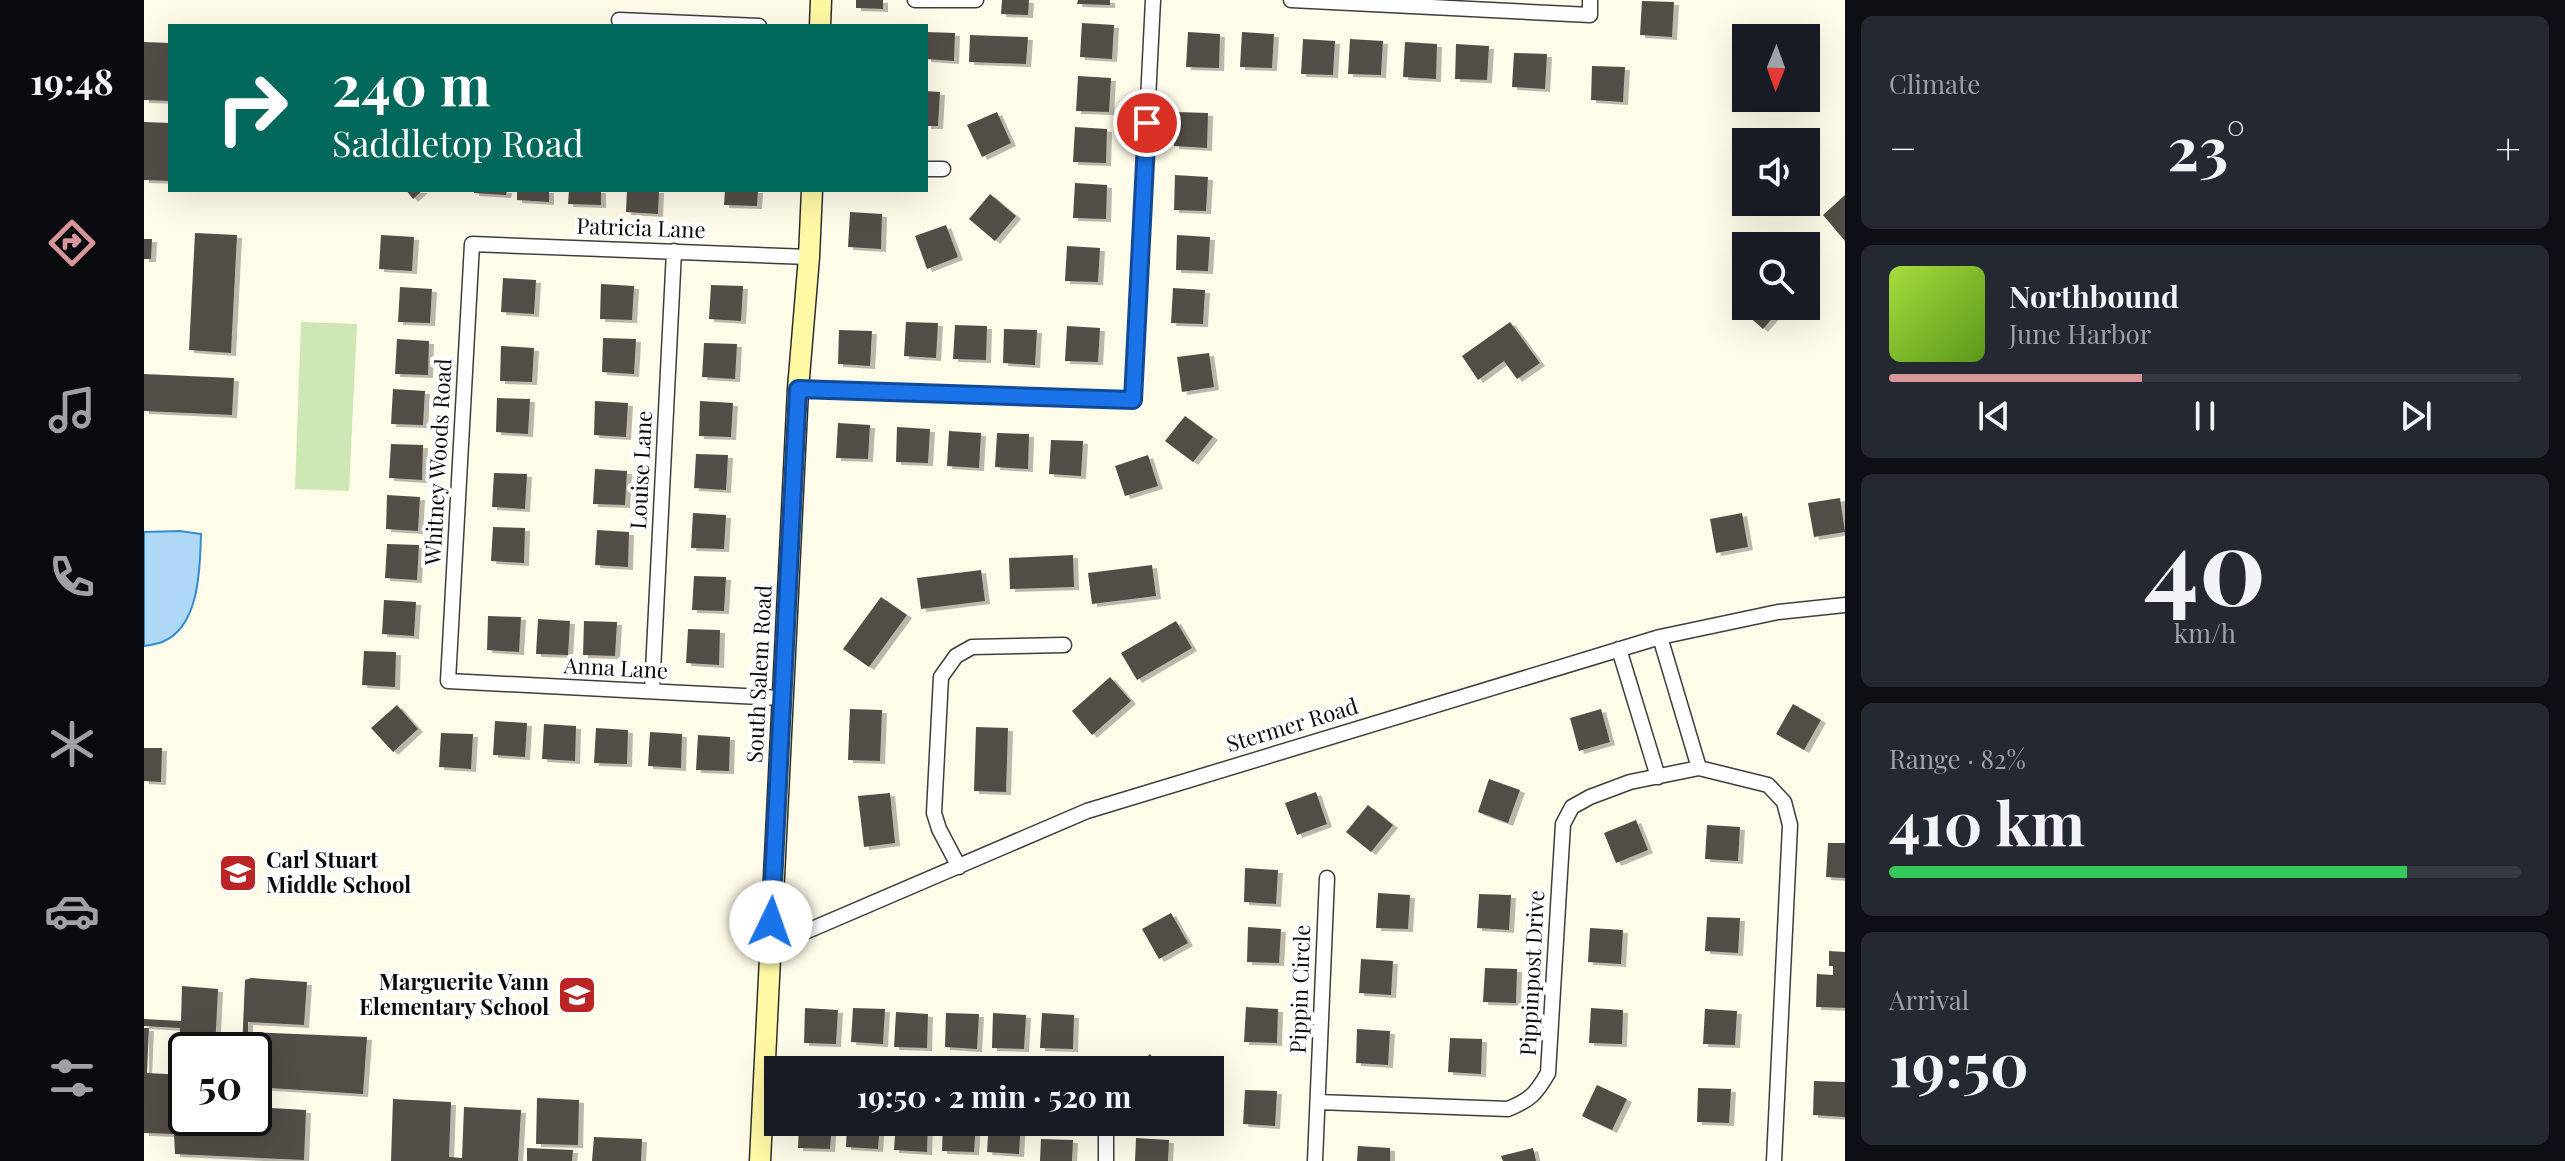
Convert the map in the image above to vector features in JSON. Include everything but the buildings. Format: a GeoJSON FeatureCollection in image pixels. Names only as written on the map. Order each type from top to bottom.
{"type":"FeatureCollection","features":[{"type":"Feature","properties":{"kind":"main road"},"geometry":{"type":"LineString","coordinates":[[820,24],[821,0]]}},
{"type":"Feature","properties":{"kind":"main road","name":"South Salem Road"},"geometry":{"type":"LineString","coordinates":[[771,1056],[770,947],[781,698],[812,192]]}},
{"type":"Feature","properties":{"kind":"main road","name":"South Salem Road"},"geometry":{"type":"LineString","coordinates":[[760,1161],[764,1129]]}},
{"type":"Feature","properties":{"kind":"street"},"geometry":{"type":"LineString","coordinates":[[915,0],[976,0]]}},
{"type":"Feature","properties":{"kind":"street"},"geometry":{"type":"LineString","coordinates":[[798,389],[1133,400],[1153,0]]}},
{"type":"Feature","properties":{"kind":"street"},"geometry":{"type":"LineString","coordinates":[[1291,0],[1590,7]]}},
{"type":"Feature","properties":{"kind":"street"},"geometry":{"type":"LineString","coordinates":[[619,20],[712,24]]}},
{"type":"Feature","properties":{"kind":"street"},"geometry":{"type":"LineString","coordinates":[[928,169],[943,169]]}},
{"type":"Feature","properties":{"kind":"street","name":"Patricia Lane"},"geometry":{"type":"LineString","coordinates":[[472,244],[809,257]]}},
{"type":"Feature","properties":{"kind":"street","name":"Whitney Woods Road"},"geometry":{"type":"LineString","coordinates":[[448,681],[472,244]]}},
{"type":"Feature","properties":{"kind":"street","name":"Louise Lane"},"geometry":{"type":"LineString","coordinates":[[652,691],[674,251]]}},
{"type":"Feature","properties":{"kind":"street","name":"Stermer Road"},"geometry":{"type":"LineString","coordinates":[[770,947],[1087,811],[1660,637],[1778,612],[1845,605]]}},
{"type":"Feature","properties":{"kind":"street"},"geometry":{"type":"LineString","coordinates":[[1660,637],[1699,768]]}},
{"type":"Feature","properties":{"kind":"street"},"geometry":{"type":"LineString","coordinates":[[959,867],[934,813],[941,677],[956,656],[972,647],[1064,645]]}},
{"type":"Feature","properties":{"kind":"street"},"geometry":{"type":"LineString","coordinates":[[1619,649],[1658,777]]}},
{"type":"Feature","properties":{"kind":"street","name":"Anna Lane"},"geometry":{"type":"LineString","coordinates":[[448,681],[781,698]]}},
{"type":"Feature","properties":{"kind":"street","name":"Pippinpost Drive"},"geometry":{"type":"LineString","coordinates":[[1318,1102],[1508,1109],[1527,1101],[1548,1073],[1563,824],[1572,807],[1590,797],[1630,782],[1699,768],[1768,785],[1784,802],[1790,825],[1774,1161]]}},
{"type":"Feature","properties":{"kind":"street","name":"Pippin Circle"},"geometry":{"type":"LineString","coordinates":[[1318,1102],[1327,878]]}},
{"type":"Feature","properties":{"kind":"street"},"geometry":{"type":"LineString","coordinates":[[1315,1161],[1318,1102]]}},
{"type":"Feature","properties":{"kind":"street"},"geometry":{"type":"LineString","coordinates":[[1106,1161],[1108,1136]]}},
{"type":"Feature","properties":{"kind":"green space"},"geometry":{"type":"Polygon","coordinates":[[[301,322],[357,324],[349,491],[295,489],[301,322]]]}},
{"type":"Feature","properties":{"kind":"water"},"geometry":{"type":"Polygon","coordinates":[[[144,532],[201,534],[198,579],[191,610],[175,634],[162,642],[144,646],[144,532]]]}},
{"type":"Feature","properties":{"kind":"place","name":"Carl Stuart Middle School"},"geometry":{"type":"Point","coordinates":[238,873]}},
{"type":"Feature","properties":{"kind":"place","name":"Marguerite Vann Elementary School"},"geometry":{"type":"Point","coordinates":[577,995]}},
{"type":"Feature","properties":{"kind":"route"},"geometry":{"type":"LineString","coordinates":[[771,922],[798,389],[1133,400],[1147,123]]}}]}
